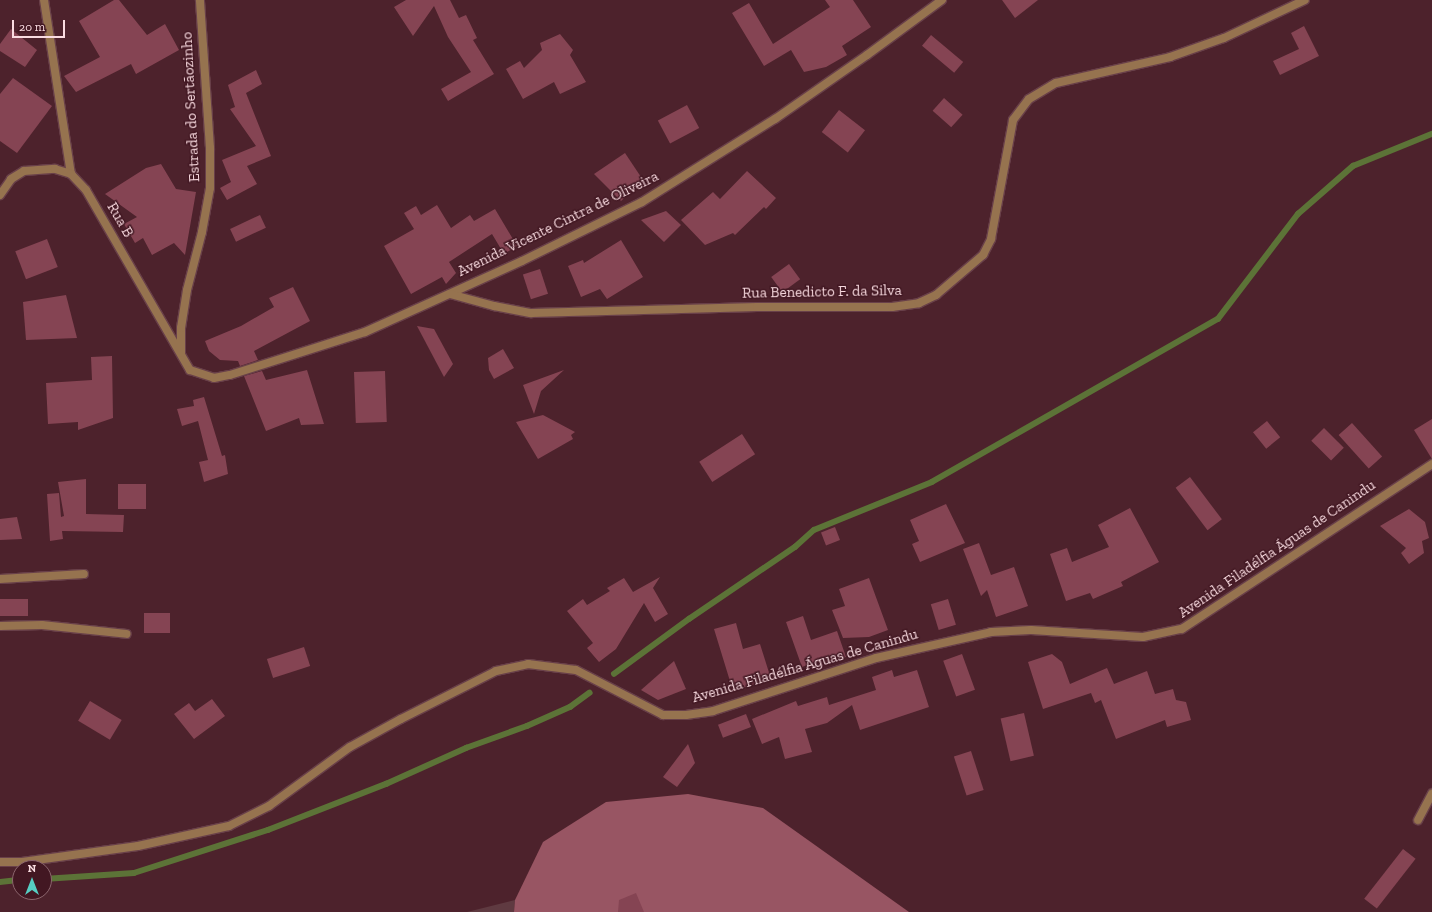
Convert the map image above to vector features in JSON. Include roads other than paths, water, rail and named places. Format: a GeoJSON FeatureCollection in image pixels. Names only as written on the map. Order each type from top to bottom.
{"type":"FeatureCollection","features":[{"type":"Feature","properties":{"kind":"street"},"geometry":{"type":"LineString","coordinates":[[0,195],[11,179],[24,172],[55,169],[71,174],[44,0]]}},
{"type":"Feature","properties":{"kind":"street","name":"Estrada do Sertãozinho"},"geometry":{"type":"LineString","coordinates":[[181,354],[181,328],[187,290],[202,232],[210,188],[210,148],[200,0]]}},
{"type":"Feature","properties":{"kind":"street","name":"Avenida Vicente Cintra de Oliveira"},"geometry":{"type":"LineString","coordinates":[[181,354],[190,370],[214,378],[230,375],[365,332],[450,294],[642,202],[775,119],[867,56],[942,0]]}},
{"type":"Feature","properties":{"kind":"street","name":"Rua Benedicto F. da Silva"},"geometry":{"type":"LineString","coordinates":[[450,294],[494,306],[531,313],[757,307],[892,307],[919,304],[936,295],[970,268],[985,250],[994,225],[1005,154],[1013,120],[1029,99],[1056,83],[1170,57],[1224,38],[1305,0]]}},
{"type":"Feature","properties":{"kind":"street","name":"Rua B"},"geometry":{"type":"LineString","coordinates":[[71,174],[89,195],[181,354]]}},
{"type":"Feature","properties":{"kind":"street","name":"Avenida Filadélfia Águas de Canindu"},"geometry":{"type":"LineString","coordinates":[[0,862],[22,862],[138,846],[229,826],[269,806],[350,747],[395,722],[496,671],[528,664],[576,670],[663,715],[686,715],[713,711],[876,658],[991,632],[1030,630],[1143,637],[1182,629],[1432,464]]}},
{"type":"Feature","properties":{"kind":"street"},"geometry":{"type":"LineString","coordinates":[[0,578],[84,574]]}},
{"type":"Feature","properties":{"kind":"street"},"geometry":{"type":"LineString","coordinates":[[0,626],[42,625],[127,634]]}},
{"type":"Feature","properties":{"kind":"street"},"geometry":{"type":"LineString","coordinates":[[1418,820],[1432,794]]}},
{"type":"Feature","properties":{"kind":"waterway"},"geometry":{"type":"LineString","coordinates":[[614,674],[689,619],[795,547],[814,530],[932,482],[1218,319],[1298,214],[1353,166],[1432,134]]}},
{"type":"Feature","properties":{"kind":"waterway"},"geometry":{"type":"LineString","coordinates":[[52,878],[134,873],[268,830],[386,784],[466,748],[527,726],[570,707],[589,693]]}},
{"type":"Feature","properties":{"kind":"waterway"},"geometry":{"type":"LineString","coordinates":[[0,882],[12,881]]}}]}
